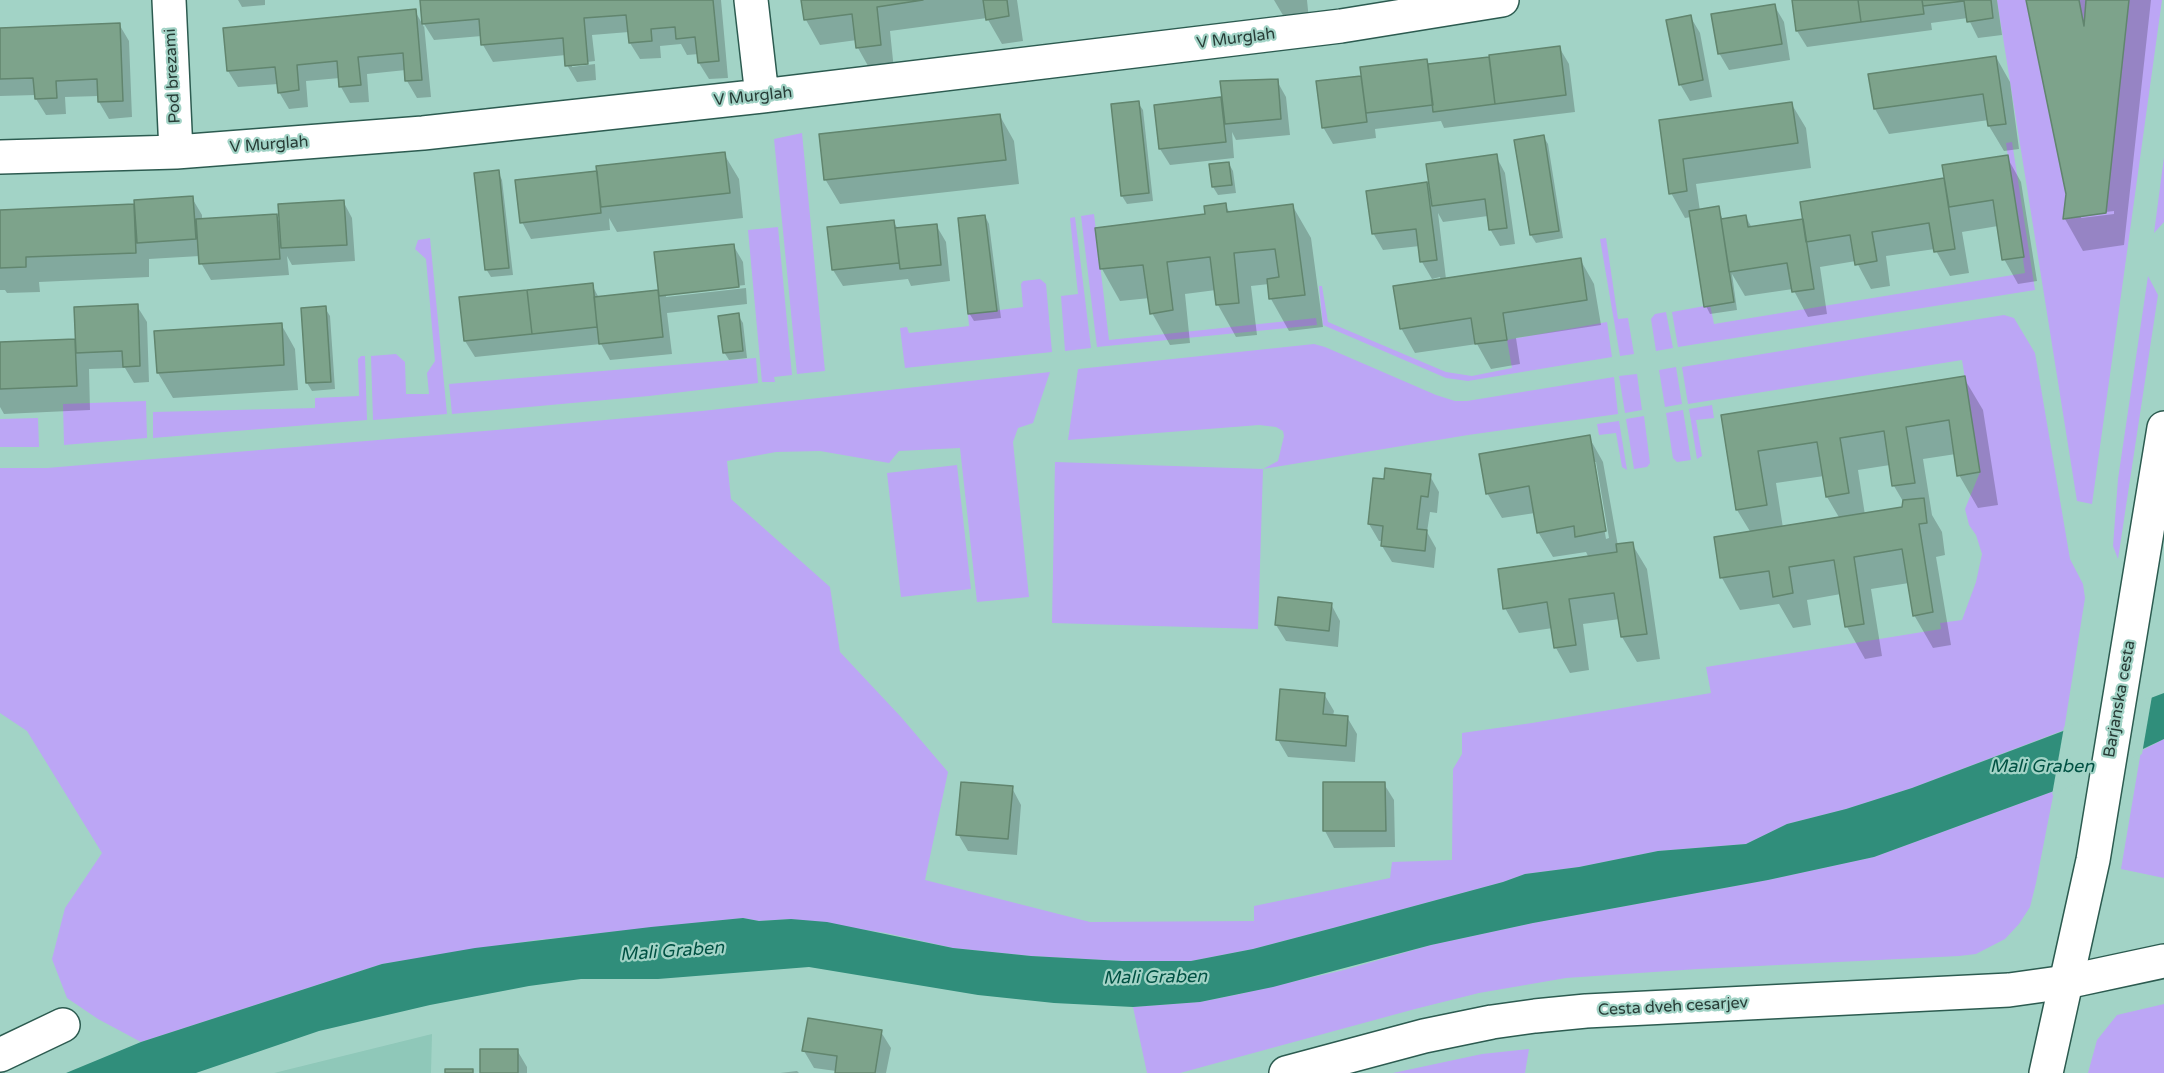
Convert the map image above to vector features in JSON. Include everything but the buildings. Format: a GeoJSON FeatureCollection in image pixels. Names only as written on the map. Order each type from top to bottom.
{"type":"FeatureCollection","features":[{"type":"Feature","properties":{"kind":"street","name":"Pod brezami"},"geometry":{"type":"LineString","coordinates":[[168,0],[176,152]]}},
{"type":"Feature","properties":{"kind":"street"},"geometry":{"type":"LineString","coordinates":[[751,0],[762,96]]}},
{"type":"Feature","properties":{"kind":"street","name":"V Murglah"},"geometry":{"type":"LineString","coordinates":[[0,157],[176,152],[423,133],[762,96],[1339,13],[1502,0]]}},
{"type":"Feature","properties":{"kind":"street","name":"Barjanska cesta"},"geometry":{"type":"LineString","coordinates":[[2046,1073],[2093,860],[2164,428]]}},
{"type":"Feature","properties":{"kind":"street","name":"Cesta dveh cesarjev"},"geometry":{"type":"LineString","coordinates":[[1286,1073],[1424,1036],[1535,1016],[1586,1011],[2009,990],[2066,982],[2164,961]]}},
{"type":"Feature","properties":{"kind":"street"},"geometry":{"type":"LineString","coordinates":[[0,1054],[63,1025]]}},
{"type":"Feature","properties":{"kind":"shaded area"},"geometry":{"type":"Polygon","coordinates":[[[1997,0],[2162,0],[2092,504],[2077,501],[1997,0]]]}},
{"type":"Feature","properties":{"kind":"shaded area"},"geometry":{"type":"Polygon","coordinates":[[[802,133],[825,371],[797,374],[774,139],[802,133]]]}},
{"type":"Feature","properties":{"kind":"shaded area"},"geometry":{"type":"Polygon","coordinates":[[[2012,142],[2035,290],[1678,347],[1672,312],[1710,305],[1714,324],[2025,273],[2006,143],[2012,142]]]}},
{"type":"Feature","properties":{"kind":"shaded area"},"geometry":{"type":"Polygon","coordinates":[[[2164,157],[2164,222],[2154,233],[2164,157]]]}},
{"type":"Feature","properties":{"kind":"shaded area"},"geometry":{"type":"Polygon","coordinates":[[[1094,214],[1109,340],[1316,318],[1317,325],[1097,347],[1081,216],[1094,214]]]}},
{"type":"Feature","properties":{"kind":"shaded area"},"geometry":{"type":"Polygon","coordinates":[[[1075,217],[1091,348],[1065,351],[1061,296],[1078,294],[1070,218],[1075,217]]]}},
{"type":"Feature","properties":{"kind":"shaded area"},"geometry":{"type":"Polygon","coordinates":[[[778,227],[792,375],[774,377],[775,382],[762,382],[748,230],[778,227]]]}},
{"type":"Feature","properties":{"kind":"shaded area"},"geometry":{"type":"Polygon","coordinates":[[[430,238],[447,414],[373,420],[371,356],[396,354],[405,362],[406,394],[429,394],[427,373],[435,361],[426,259],[415,249],[418,240],[430,238]]]}},
{"type":"Feature","properties":{"kind":"shaded area"},"geometry":{"type":"Polygon","coordinates":[[[1606,238],[1618,319],[1628,318],[1634,354],[1620,356],[1600,239],[1606,238]]]}},
{"type":"Feature","properties":{"kind":"shaded area"},"geometry":{"type":"Polygon","coordinates":[[[2148,276],[2158,295],[2118,559],[2113,546],[2118,479],[2148,276]]]}},
{"type":"Feature","properties":{"kind":"shaded area"},"geometry":{"type":"Polygon","coordinates":[[[1040,279],[1046,284],[1052,352],[905,368],[900,328],[907,327],[909,333],[969,326],[968,314],[1023,307],[1021,284],[1023,281],[1040,279]]]}},
{"type":"Feature","properties":{"kind":"shaded area"},"geometry":{"type":"Polygon","coordinates":[[[1319,286],[1322,286],[1328,322],[1446,372],[1472,376],[1512,368],[1507,340],[1607,322],[1612,357],[1468,381],[1446,378],[1323,325],[1319,286]]]}},
{"type":"Feature","properties":{"kind":"shaded area"},"geometry":{"type":"Polygon","coordinates":[[[1666,312],[1673,348],[1656,351],[1651,319],[1655,314],[1666,312]]]}},
{"type":"Feature","properties":{"kind":"shaded area"},"geometry":{"type":"Polygon","coordinates":[[[2004,315],[2014,318],[2035,353],[2070,559],[2083,584],[2085,598],[2064,730],[1912,788],[1846,809],[1787,824],[1746,844],[1658,851],[1579,867],[1525,874],[1503,882],[1253,949],[1191,961],[1122,961],[1031,956],[953,948],[886,933],[791,919],[759,921],[743,918],[537,940],[382,964],[141,1042],[98,1019],[67,998],[52,959],[65,908],[102,853],[27,731],[0,713],[0,468],[47,468],[508,429],[702,411],[1050,372],[1033,423],[1018,428],[1013,442],[1029,597],[977,602],[960,448],[899,451],[889,463],[820,451],[776,452],[727,461],[731,499],[830,587],[840,652],[901,717],[948,772],[925,880],[1090,922],[1254,921],[1254,906],[1390,878],[1392,862],[1452,860],[1453,769],[1462,754],[1462,733],[1711,693],[1706,667],[1941,629],[1940,623],[1962,620],[1976,582],[1982,554],[1976,535],[1969,525],[1965,509],[1980,472],[1962,360],[1688,404],[1682,367],[2004,315]]]}},
{"type":"Feature","properties":{"kind":"shaded area"},"geometry":{"type":"Polygon","coordinates":[[[1314,344],[1455,401],[1614,377],[1618,414],[1468,435],[1263,469],[1278,461],[1284,436],[1283,431],[1276,427],[1259,425],[1068,440],[1078,369],[1314,344]]]}},
{"type":"Feature","properties":{"kind":"shaded area"},"geometry":{"type":"Polygon","coordinates":[[[365,356],[367,420],[153,438],[153,412],[315,408],[315,398],[359,396],[358,359],[365,356]]]}},
{"type":"Feature","properties":{"kind":"shaded area"},"geometry":{"type":"Polygon","coordinates":[[[756,358],[758,383],[649,396],[452,414],[449,384],[756,358]]]}},
{"type":"Feature","properties":{"kind":"shaded area"},"geometry":{"type":"Polygon","coordinates":[[[1676,367],[1682,404],[1665,407],[1659,370],[1676,367]]]}},
{"type":"Feature","properties":{"kind":"shaded area"},"geometry":{"type":"Polygon","coordinates":[[[1637,374],[1642,410],[1625,413],[1619,376],[1637,374]]]}},
{"type":"Feature","properties":{"kind":"shaded area"},"geometry":{"type":"Polygon","coordinates":[[[146,401],[147,438],[64,445],[63,404],[146,401]]]}},
{"type":"Feature","properties":{"kind":"shaded area"},"geometry":{"type":"Polygon","coordinates":[[[1712,405],[1714,418],[1696,420],[1702,456],[1697,459],[1689,409],[1712,405]]]}},
{"type":"Feature","properties":{"kind":"shaded area"},"geometry":{"type":"Polygon","coordinates":[[[1683,410],[1691,460],[1677,462],[1673,458],[1666,413],[1683,410]]]}},
{"type":"Feature","properties":{"kind":"shaded area"},"geometry":{"type":"Polygon","coordinates":[[[1644,416],[1650,463],[1647,467],[1634,469],[1626,419],[1644,416]]]}},
{"type":"Feature","properties":{"kind":"shaded area"},"geometry":{"type":"Polygon","coordinates":[[[38,418],[39,447],[0,447],[0,419],[38,418]]]}},
{"type":"Feature","properties":{"kind":"shaded area"},"geometry":{"type":"Polygon","coordinates":[[[1619,421],[1627,470],[1622,467],[1616,433],[1599,435],[1597,424],[1619,421]]]}},
{"type":"Feature","properties":{"kind":"shaded area"},"geometry":{"type":"Polygon","coordinates":[[[1055,462],[1263,469],[1258,629],[1052,623],[1055,462]]]}},
{"type":"Feature","properties":{"kind":"shaded area"},"geometry":{"type":"Polygon","coordinates":[[[957,465],[971,589],[901,597],[887,473],[957,465]]]}},
{"type":"Feature","properties":{"kind":"shaded area"},"geometry":{"type":"Polygon","coordinates":[[[2164,739],[2164,878],[2121,869],[2141,751],[2164,739]]]}},
{"type":"Feature","properties":{"kind":"shaded area"},"geometry":{"type":"Polygon","coordinates":[[[2054,791],[2030,907],[2005,939],[1976,954],[1566,978],[1479,993],[1180,1073],[1147,1073],[1133,1007],[1200,1002],[1240,994],[1344,970],[1431,945],[1533,923],[1768,880],[1874,857],[2054,791]]]}},
{"type":"Feature","properties":{"kind":"shaded area"},"geometry":{"type":"Polygon","coordinates":[[[2164,1004],[2164,1073],[2088,1073],[2097,1040],[2117,1015],[2164,1004]]]}},
{"type":"Feature","properties":{"kind":"shaded area"},"geometry":{"type":"Polygon","coordinates":[[[432,1034],[431,1073],[274,1073],[432,1034]]]}},
{"type":"Feature","properties":{"kind":"shaded area"},"geometry":{"type":"Polygon","coordinates":[[[1529,1049],[1525,1073],[1393,1073],[1482,1054],[1529,1049]]]}},
{"type":"Feature","properties":{"kind":"water","name":"Mali Graben"},"geometry":{"type":"Polygon","coordinates":[[[2164,693],[2164,739],[2054,791],[1874,857],[1768,880],[1533,923],[1431,945],[1273,987],[1200,1002],[1133,1007],[1054,1003],[978,995],[809,967],[658,979],[581,979],[529,986],[430,1005],[319,1031],[196,1073],[66,1073],[141,1042],[382,964],[475,948],[651,927],[743,918],[759,921],[791,919],[827,922],[953,948],[1031,956],[1122,961],[1191,961],[1253,949],[1503,882],[1525,874],[1579,867],[1658,851],[1746,844],[1787,824],[1846,809],[1912,788],[2164,693]]]}},
{"type":"Feature","properties":{"kind":"pier"},"geometry":{"type":"Polygon","coordinates":[[[2152,696],[2142,754],[2052,795],[2064,727],[2152,696]]]}}]}
